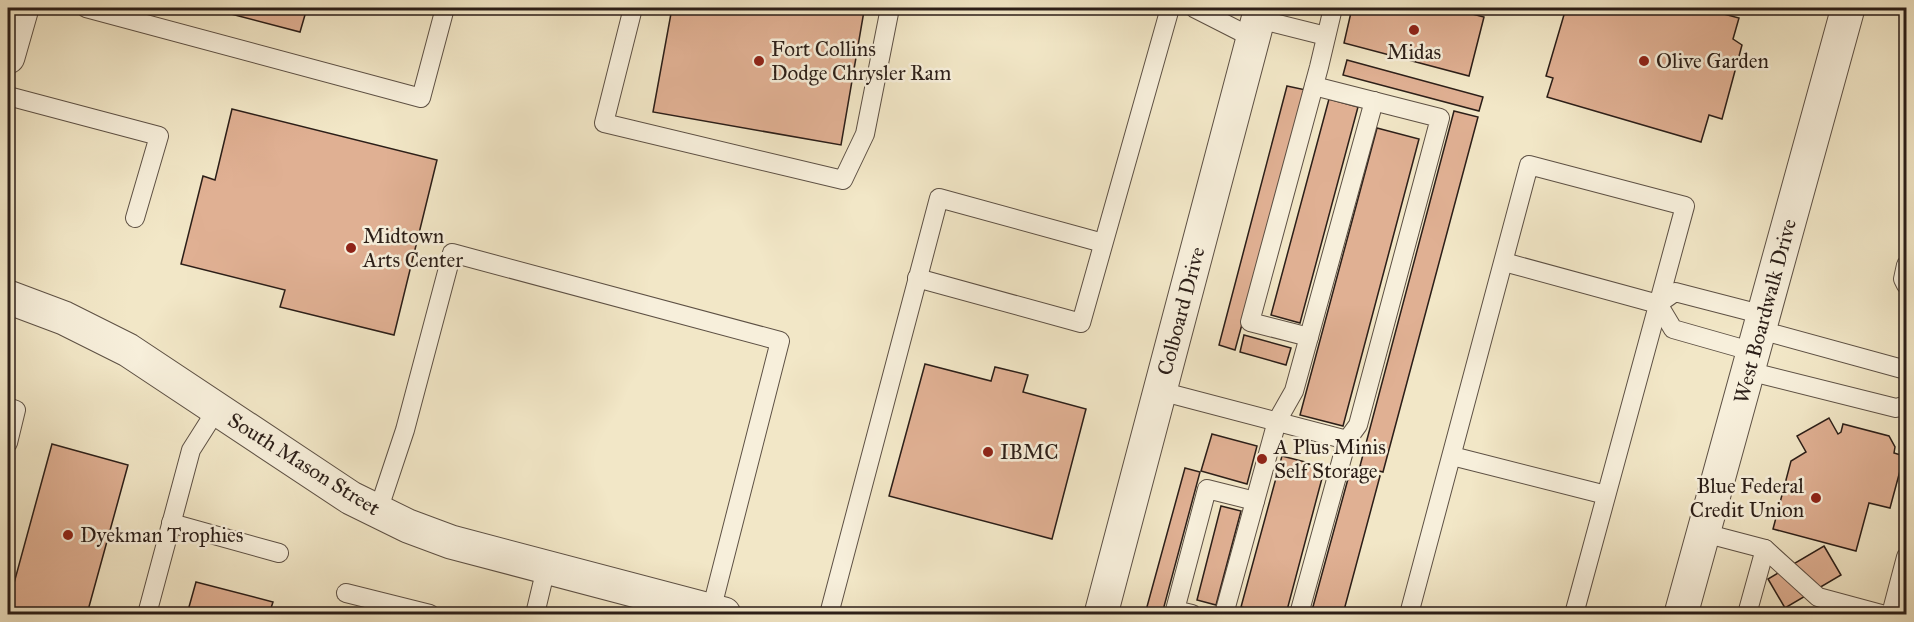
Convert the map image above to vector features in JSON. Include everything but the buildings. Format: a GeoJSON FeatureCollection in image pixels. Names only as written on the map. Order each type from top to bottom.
{"type":"FeatureCollection","features":[{"type":"Feature","properties":{"kind":"street"},"geometry":{"type":"LineString","coordinates":[[8,57],[22,8]]}},
{"type":"Feature","properties":{"kind":"street","name":"West Boardwalk Drive"},"geometry":{"type":"LineString","coordinates":[[1681,615],[1848,8]]}},
{"type":"Feature","properties":{"kind":"street","name":"Colboard Drive"},"geometry":{"type":"LineString","coordinates":[[1101,615],[1257,22]]}},
{"type":"Feature","properties":{"kind":"street","name":"South Mason Street"},"geometry":{"type":"LineString","coordinates":[[8,297],[64,318],[128,350],[351,498],[408,526],[451,542],[717,613]]}},
{"type":"Feature","properties":{"kind":"lane"},"geometry":{"type":"LineString","coordinates":[[86,8],[128,13],[421,98],[445,8]]}},
{"type":"Feature","properties":{"kind":"lane"},"geometry":{"type":"LineString","coordinates":[[633,8],[604,123],[843,180],[865,134],[890,8]]}},
{"type":"Feature","properties":{"kind":"lane"},"geometry":{"type":"LineString","coordinates":[[917,278],[1081,323],[1170,8]]}},
{"type":"Feature","properties":{"kind":"lane"},"geometry":{"type":"LineString","coordinates":[[1194,8],[1326,36]]}},
{"type":"Feature","properties":{"kind":"lane"},"geometry":{"type":"LineString","coordinates":[[1309,337],[1250,322],[1333,8]]}},
{"type":"Feature","properties":{"kind":"lane"},"geometry":{"type":"LineString","coordinates":[[1299,615],[1347,440],[1358,425],[1440,118],[1314,86]]}},
{"type":"Feature","properties":{"kind":"lane"},"geometry":{"type":"LineString","coordinates":[[8,96],[159,136],[135,218]]}},
{"type":"Feature","properties":{"kind":"lane"},"geometry":{"type":"LineString","coordinates":[[1224,615],[1276,422],[1294,392],[1374,101]]}},
{"type":"Feature","properties":{"kind":"lane"},"geometry":{"type":"LineString","coordinates":[[1409,615],[1529,165],[1685,206],[1574,615]]}},
{"type":"Feature","properties":{"kind":"lane"},"geometry":{"type":"LineString","coordinates":[[829,615],[939,198],[1103,243]]}},
{"type":"Feature","properties":{"kind":"lane"},"geometry":{"type":"LineString","coordinates":[[378,511],[405,430],[452,253],[780,341],[717,613]]}},
{"type":"Feature","properties":{"kind":"lane"},"geometry":{"type":"LineString","coordinates":[[1504,262],[1658,304],[1673,329],[1906,370]]}},
{"type":"Feature","properties":{"kind":"lane"},"geometry":{"type":"LineString","coordinates":[[1906,266],[1903,279],[1906,285]]}},
{"type":"Feature","properties":{"kind":"lane"},"geometry":{"type":"LineString","coordinates":[[1658,304],[1675,292],[1756,342],[1896,408],[1906,405]]}},
{"type":"Feature","properties":{"kind":"lane"},"geometry":{"type":"LineString","coordinates":[[1160,391],[1347,440]]}},
{"type":"Feature","properties":{"kind":"lane"},"geometry":{"type":"LineString","coordinates":[[8,407],[16,410],[8,443]]}},
{"type":"Feature","properties":{"kind":"lane"},"geometry":{"type":"LineString","coordinates":[[147,615],[191,450],[217,409]]}},
{"type":"Feature","properties":{"kind":"lane"},"geometry":{"type":"LineString","coordinates":[[1452,456],[1606,495]]}},
{"type":"Feature","properties":{"kind":"lane"},"geometry":{"type":"LineString","coordinates":[[1192,615],[1175,610],[1207,489],[1255,501]]}},
{"type":"Feature","properties":{"kind":"lane"},"geometry":{"type":"LineString","coordinates":[[171,524],[279,553]]}},
{"type":"Feature","properties":{"kind":"lane"},"geometry":{"type":"LineString","coordinates":[[1704,533],[1765,549],[1818,597],[1881,615]]}},
{"type":"Feature","properties":{"kind":"lane"},"geometry":{"type":"LineString","coordinates":[[1748,615],[1765,549]]}},
{"type":"Feature","properties":{"kind":"lane"},"geometry":{"type":"LineString","coordinates":[[1891,615],[1906,557]]}},
{"type":"Feature","properties":{"kind":"lane"},"geometry":{"type":"LineString","coordinates":[[535,615],[546,568]]}},
{"type":"Feature","properties":{"kind":"lane"},"geometry":{"type":"LineString","coordinates":[[346,593],[430,615]]}},
{"type":"Feature","properties":{"kind":"place","name":"Midas"},"geometry":{"type":"Point","coordinates":[1414,30]}},
{"type":"Feature","properties":{"kind":"place","name":"Fort Collins Dodge Chrysler Ram"},"geometry":{"type":"Point","coordinates":[759,61]}},
{"type":"Feature","properties":{"kind":"place","name":"Olive Garden"},"geometry":{"type":"Point","coordinates":[1644,61]}},
{"type":"Feature","properties":{"kind":"place","name":"Midtown Arts Center"},"geometry":{"type":"Point","coordinates":[351,248]}},
{"type":"Feature","properties":{"kind":"place","name":"IBMC"},"geometry":{"type":"Point","coordinates":[988,452]}},
{"type":"Feature","properties":{"kind":"place","name":"A Plus Minis Self Storage"},"geometry":{"type":"Point","coordinates":[1262,459]}},
{"type":"Feature","properties":{"kind":"place","name":"Blue Federal Credit Union"},"geometry":{"type":"Point","coordinates":[1816,498]}},
{"type":"Feature","properties":{"kind":"place","name":"Dyekman Trophies"},"geometry":{"type":"Point","coordinates":[68,535]}}]}
